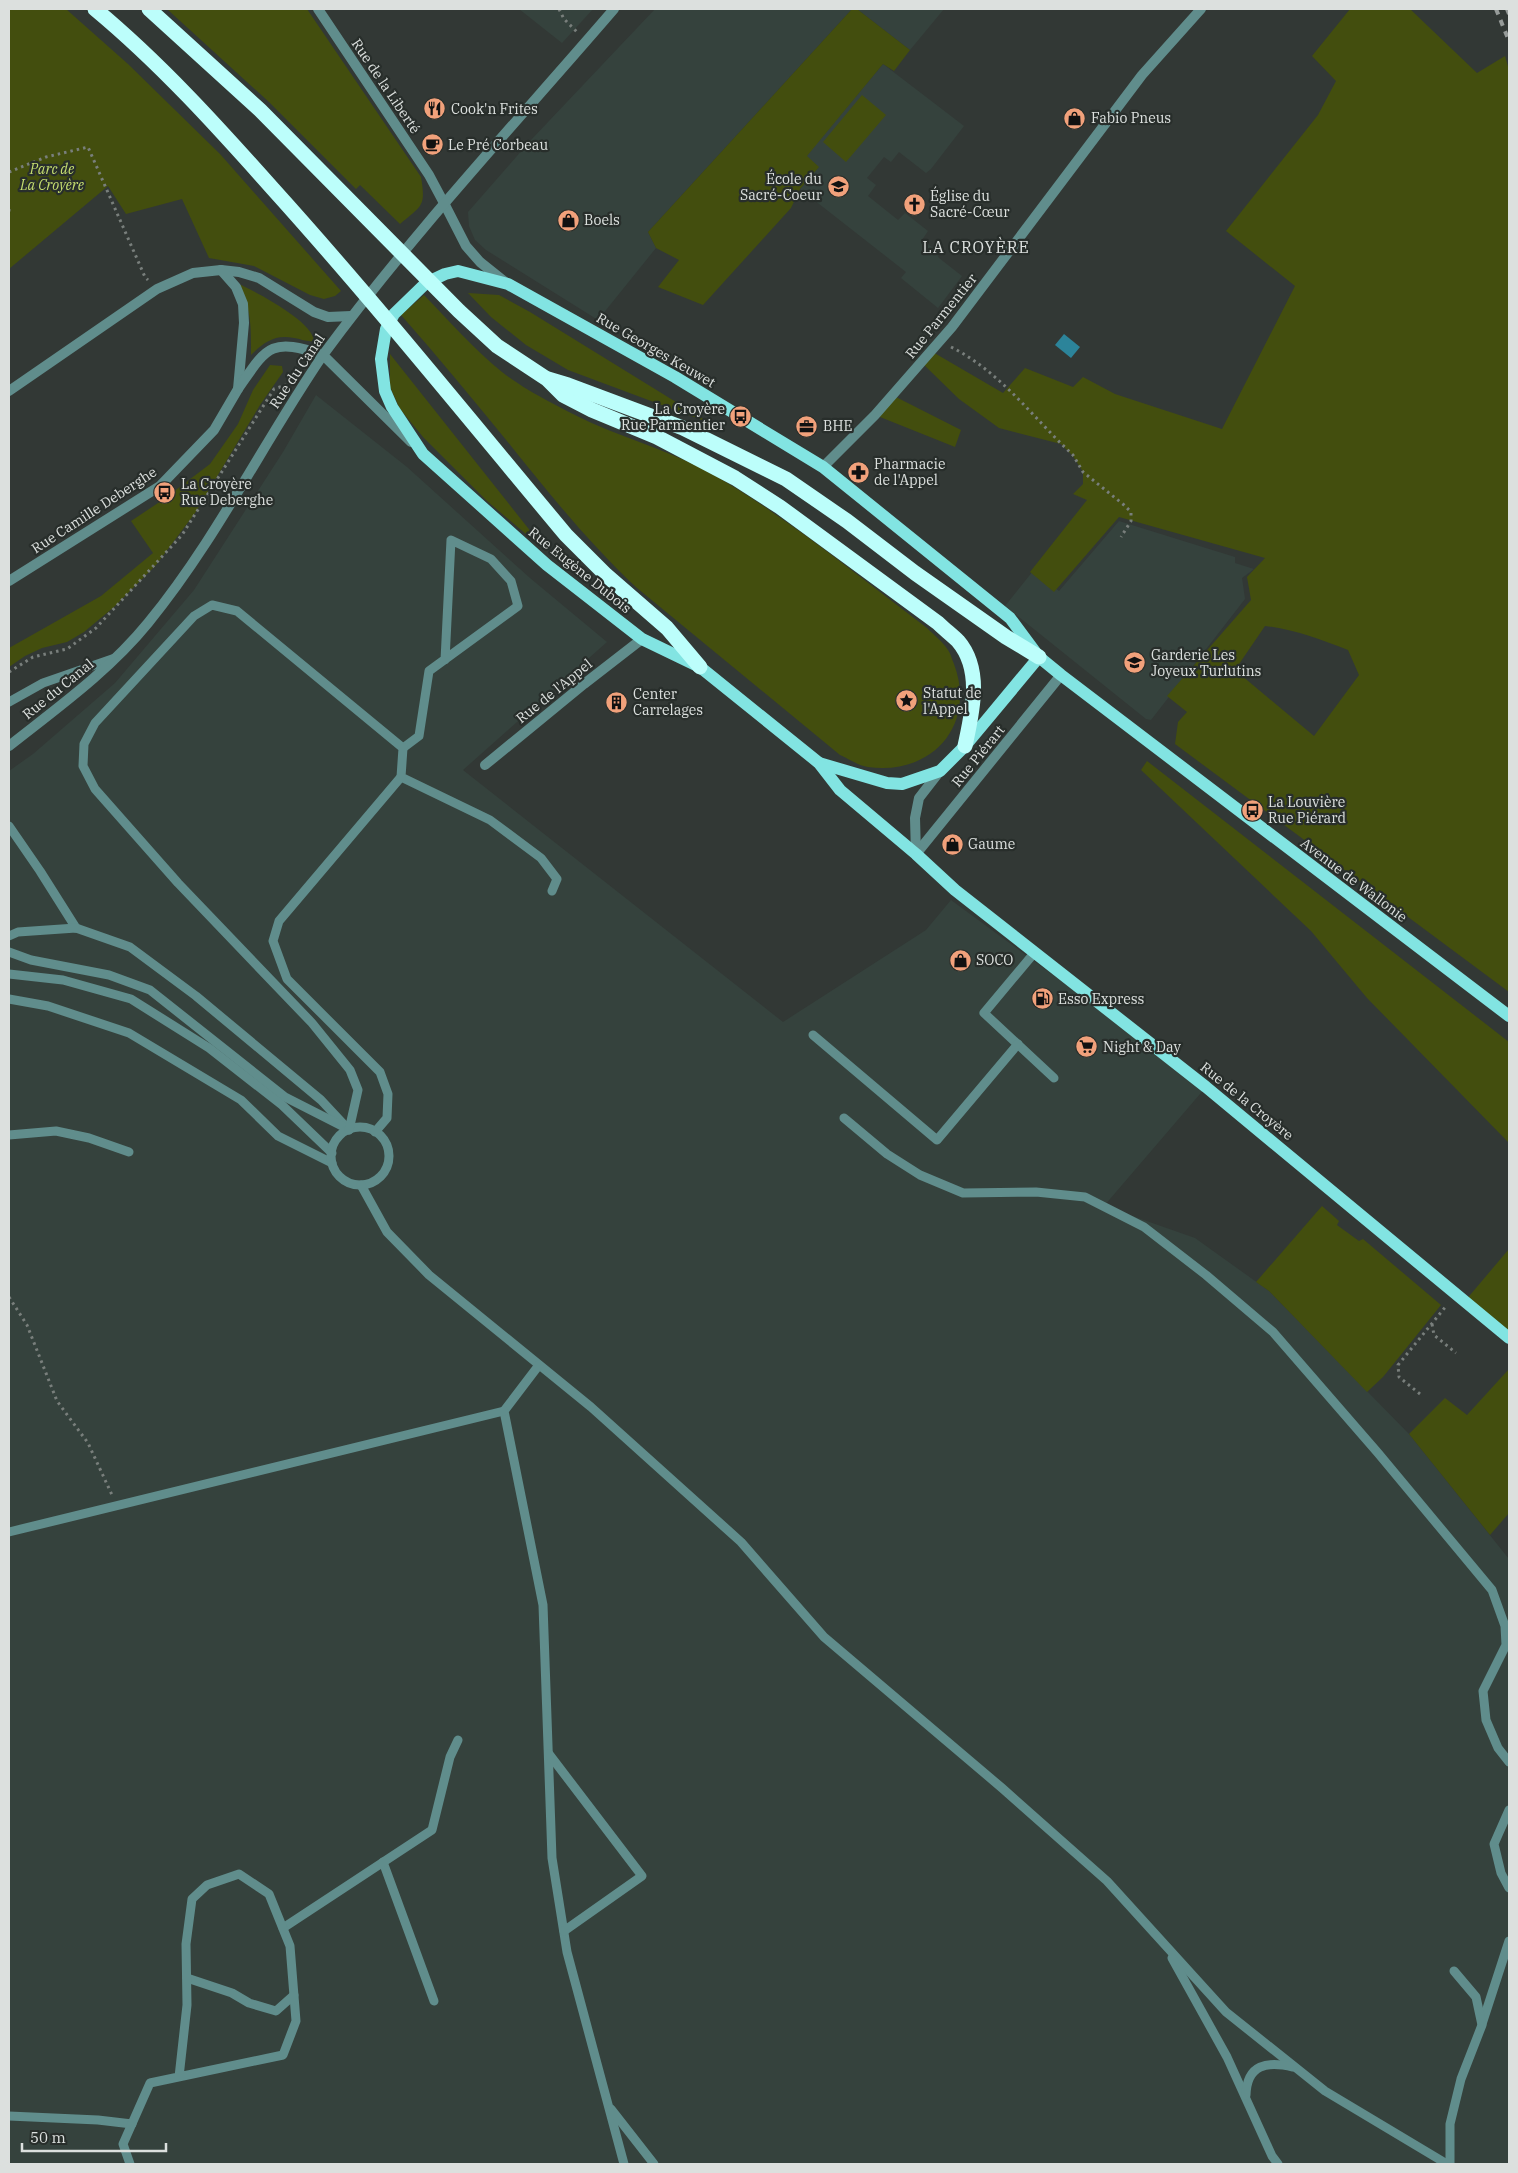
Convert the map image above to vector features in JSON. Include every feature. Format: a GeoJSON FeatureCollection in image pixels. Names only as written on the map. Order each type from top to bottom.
{"type":"FeatureCollection","features":[{"type":"Feature","properties":{"kind":"highway"},"geometry":{"type":"LineString","coordinates":[[95,9],[167,75],[230,140],[314,234],[566,535],[606,575],[667,628],[700,667]]}},
{"type":"Feature","properties":{"kind":"highway"},"geometry":{"type":"LineString","coordinates":[[149,9],[260,110],[497,346],[547,379],[563,395],[570,399],[657,437],[735,478],[780,507],[938,623],[959,643],[969,662],[975,696],[965,746]]}},
{"type":"Feature","properties":{"kind":"highway"},"geometry":{"type":"LineString","coordinates":[[547,379],[664,420],[728,449],[786,480],[847,521],[915,573],[1039,657]]}},
{"type":"Feature","properties":{"kind":"main road","name":"Rue Georges Keuwet"},"geometry":{"type":"LineString","coordinates":[[423,454],[392,407],[385,391],[381,359],[386,329],[394,314],[426,283],[445,274],[458,271],[472,273],[508,284],[675,377],[823,467],[1010,618],[1039,657]]}},
{"type":"Feature","properties":{"kind":"main road","name":"Rue Eugène Dubois"},"geometry":{"type":"LineString","coordinates":[[423,454],[547,565],[642,639],[700,667],[819,763],[840,790],[916,854]]}},
{"type":"Feature","properties":{"kind":"main road","name":"Avenue de Wallonie"},"geometry":{"type":"LineString","coordinates":[[1039,657],[1509,1016]]}},
{"type":"Feature","properties":{"kind":"main road"},"geometry":{"type":"LineString","coordinates":[[819,763],[887,783],[902,784],[940,771],[965,746],[1039,657]]}},
{"type":"Feature","properties":{"kind":"main road","name":"Rue de la Croyère"},"geometry":{"type":"LineString","coordinates":[[916,854],[955,890],[1206,1087],[1509,1338]]}},
{"type":"Feature","properties":{"kind":"street","name":"Rue de la Liberté"},"geometry":{"type":"LineString","coordinates":[[318,9],[429,175],[466,246],[480,262],[508,284]]}},
{"type":"Feature","properties":{"kind":"street","name":"Rue du Canal"},"geometry":{"type":"LineString","coordinates":[[9,746],[96,676],[148,624],[195,560],[304,383],[351,316],[614,9]]}},
{"type":"Feature","properties":{"kind":"street","name":"Rue Parmentier"},"geometry":{"type":"LineString","coordinates":[[823,467],[875,415],[940,341],[1142,75],[1201,9]]}},
{"type":"Feature","properties":{"kind":"street"},"geometry":{"type":"LineString","coordinates":[[9,391],[157,290],[194,273],[221,270],[239,272],[259,278],[314,312],[328,317],[351,316]]}},
{"type":"Feature","properties":{"kind":"street","name":"Rue Camille Deberghe"},"geometry":{"type":"LineString","coordinates":[[9,581],[160,486],[214,430],[238,390],[242,359],[243,304],[236,287],[221,270]]}},
{"type":"Feature","properties":{"kind":"street","name":"Rue Eugène Dubois"},"geometry":{"type":"LineString","coordinates":[[238,390],[261,355],[275,347],[286,345],[323,355],[423,454]]}},
{"type":"Feature","properties":{"kind":"street","name":"Rue de l'Appel"},"geometry":{"type":"LineString","coordinates":[[485,765],[642,639]]}},
{"type":"Feature","properties":{"kind":"street","name":"Rue Piérart"},"geometry":{"type":"LineString","coordinates":[[916,854],[1061,675]]}},
{"type":"Feature","properties":{"kind":"street"},"geometry":{"type":"LineString","coordinates":[[916,854],[915,818],[919,798],[940,771]]}},
{"type":"Feature","properties":{"kind":"lane"},"geometry":{"type":"LineString","coordinates":[[375,1132],[387,1118],[388,1094],[380,1072],[287,979],[273,941],[279,921],[401,777],[403,748],[419,736],[430,672],[518,606],[511,580],[492,559],[451,540],[445,660]]}},
{"type":"Feature","properties":{"kind":"lane"},"geometry":{"type":"LineString","coordinates":[[349,1130],[358,1090],[350,1070],[312,1023],[178,884],[95,789],[83,766],[84,744],[95,723],[194,616],[212,604],[237,611],[403,748]]}},
{"type":"Feature","properties":{"kind":"lane"},"geometry":{"type":"LineString","coordinates":[[9,702],[42,683],[115,658]]}},
{"type":"Feature","properties":{"kind":"lane"},"geometry":{"type":"LineString","coordinates":[[401,777],[490,820],[541,858],[557,879],[552,891]]}},
{"type":"Feature","properties":{"kind":"lane"},"geometry":{"type":"LineString","coordinates":[[9,826],[76,928]]}},
{"type":"Feature","properties":{"kind":"lane"},"geometry":{"type":"LineString","coordinates":[[9,936],[18,932],[76,928],[130,947],[196,996],[320,1100],[349,1130]]}},
{"type":"Feature","properties":{"kind":"lane"},"geometry":{"type":"LineString","coordinates":[[9,952],[31,960],[109,975],[150,990],[285,1097],[349,1130]]}},
{"type":"Feature","properties":{"kind":"lane"},"geometry":{"type":"LineString","coordinates":[[1035,952],[984,1013],[1054,1078]]}},
{"type":"Feature","properties":{"kind":"lane"},"geometry":{"type":"LineString","coordinates":[[9,974],[63,980],[131,998],[209,1048],[282,1106],[332,1153]]}},
{"type":"Feature","properties":{"kind":"lane"},"geometry":{"type":"LineString","coordinates":[[9,999],[48,1006],[129,1033],[241,1100],[278,1136],[332,1163]]}},
{"type":"Feature","properties":{"kind":"lane"},"geometry":{"type":"LineString","coordinates":[[9,1004],[24,1002]]}},
{"type":"Feature","properties":{"kind":"lane"},"geometry":{"type":"LineString","coordinates":[[813,1035],[937,1140],[1018,1044]]}},
{"type":"Feature","properties":{"kind":"lane"},"geometry":{"type":"LineString","coordinates":[[844,1118],[887,1154],[920,1175],[963,1193],[1036,1192],[1085,1197],[1144,1228],[1206,1275],[1273,1332],[1492,1590],[1505,1626],[1506,1645],[1483,1691],[1486,1720],[1498,1748],[1509,1762]]}},
{"type":"Feature","properties":{"kind":"lane"},"geometry":{"type":"LineString","coordinates":[[358,1128],[375,1132],[387,1145],[389,1154],[388,1164],[379,1179],[361,1185],[343,1180],[336,1172],[332,1163],[335,1143],[341,1135],[349,1130],[358,1128]]}},
{"type":"Feature","properties":{"kind":"lane"},"geometry":{"type":"LineString","coordinates":[[9,1135],[56,1131],[89,1138],[129,1152]]}},
{"type":"Feature","properties":{"kind":"lane"},"geometry":{"type":"LineString","coordinates":[[361,1185],[387,1232],[429,1275],[590,1407],[741,1542],[824,1637],[1107,1880],[1226,2012],[1325,2091],[1428,2155],[1448,2164],[1450,2124],[1461,2079],[1482,2025],[1509,1941]]}},
{"type":"Feature","properties":{"kind":"lane"},"geometry":{"type":"LineString","coordinates":[[9,1532],[504,1411],[539,1365]]}},
{"type":"Feature","properties":{"kind":"lane"},"geometry":{"type":"LineString","coordinates":[[504,1411],[543,1605],[552,1858],[567,1952],[624,2164]]}},
{"type":"Feature","properties":{"kind":"lane"},"geometry":{"type":"LineString","coordinates":[[283,1928],[432,1830],[450,1758],[458,1740]]}},
{"type":"Feature","properties":{"kind":"lane"},"geometry":{"type":"LineString","coordinates":[[548,1754],[642,1876],[564,1931]]}},
{"type":"Feature","properties":{"kind":"lane"},"geometry":{"type":"LineString","coordinates":[[1509,1810],[1494,1844],[1501,1873],[1509,1888]]}},
{"type":"Feature","properties":{"kind":"lane"},"geometry":{"type":"LineString","coordinates":[[383,1862],[434,2001]]}},
{"type":"Feature","properties":{"kind":"lane"},"geometry":{"type":"LineString","coordinates":[[130,2164],[123,2144],[150,2084],[283,2054],[296,2022],[290,1946],[269,1894],[239,1874],[208,1884],[192,1899],[186,1944],[187,2004],[179,2077]]}},
{"type":"Feature","properties":{"kind":"lane"},"geometry":{"type":"LineString","coordinates":[[1165,1944],[1227,2057],[1272,2156],[1278,2164]]}},
{"type":"Feature","properties":{"kind":"lane"},"geometry":{"type":"LineString","coordinates":[[1454,1971],[1476,1997],[1482,2025]]}},
{"type":"Feature","properties":{"kind":"lane"},"geometry":{"type":"LineString","coordinates":[[187,1978],[232,1993],[249,2003],[276,2011],[294,1995]]}},
{"type":"Feature","properties":{"kind":"lane"},"geometry":{"type":"LineString","coordinates":[[1246,2098],[1246,2086],[1250,2075],[1260,2066],[1276,2063],[1295,2067]]}},
{"type":"Feature","properties":{"kind":"lane"},"geometry":{"type":"LineString","coordinates":[[608,2105],[654,2164]]}},
{"type":"Feature","properties":{"kind":"lane"},"geometry":{"type":"LineString","coordinates":[[9,2116],[98,2120],[132,2124]]}},
{"type":"Feature","properties":{"kind":"path"},"geometry":{"type":"LineString","coordinates":[[559,9],[564,19],[587,40]]}},
{"type":"Feature","properties":{"kind":"path"},"geometry":{"type":"LineString","coordinates":[[9,172],[46,157],[88,147],[145,277],[157,290]]}},
{"type":"Feature","properties":{"kind":"path"},"geometry":{"type":"LineString","coordinates":[[940,341],[970,356],[988,369],[1073,456],[1082,472],[1124,504],[1131,512],[1131,521],[1121,537]]}},
{"type":"Feature","properties":{"kind":"path"},"geometry":{"type":"LineString","coordinates":[[9,672],[33,657],[68,649],[96,628],[182,535],[274,389],[304,383]]}},
{"type":"Feature","properties":{"kind":"path"},"geometry":{"type":"LineString","coordinates":[[1420,1394],[1399,1377],[1398,1365],[1456,1294]]}},
{"type":"Feature","properties":{"kind":"path"},"geometry":{"type":"LineString","coordinates":[[9,1297],[27,1325],[57,1401],[88,1443],[117,1506]]}},
{"type":"Feature","properties":{"kind":"path"},"geometry":{"type":"LineString","coordinates":[[1432,1323],[1434,1335],[1456,1353]]}},
{"type":"Feature","properties":{"kind":"shaded area"},"geometry":{"type":"Polygon","coordinates":[[[519,9],[593,9],[562,43],[519,9]]]}},
{"type":"Feature","properties":{"kind":"shaded area"},"geometry":{"type":"Polygon","coordinates":[[[655,9],[852,9],[648,232],[656,248],[598,320],[486,250],[475,240],[469,226],[468,212],[531,140],[655,9]]]}},
{"type":"Feature","properties":{"kind":"shaded area"},"geometry":{"type":"Polygon","coordinates":[[[857,9],[944,9],[910,50],[857,9]]]}},
{"type":"Feature","properties":{"kind":"shaded area","name":"École du Sacré-Coeur"},"geometry":{"type":"Polygon","coordinates":[[[883,64],[964,126],[926,173],[899,152],[891,162],[884,157],[867,178],[876,185],[868,196],[898,220],[905,213],[928,231],[922,240],[933,248],[939,258],[962,276],[938,308],[901,278],[906,272],[800,189],[818,167],[806,156],[883,64]]]}},
{"type":"Feature","properties":{"kind":"shaded area"},"geometry":{"type":"Polygon","coordinates":[[[316,395],[407,467],[530,578],[607,642],[463,770],[783,1022],[926,930],[951,900],[1206,1087],[1104,1206],[1195,1238],[1269,1291],[1409,1434],[1509,1559],[1509,2164],[9,2164],[9,771],[33,754],[115,683],[194,590],[283,452],[316,395]]]}},
{"type":"Feature","properties":{"kind":"shaded area","name":"Garderie Les Joyeux Turlutins"},"geometry":{"type":"Polygon","coordinates":[[[1119,521],[1235,557],[1235,563],[1254,569],[1242,578],[1245,599],[1151,720],[1146,719],[1005,606],[1033,571],[1059,591],[1119,521]]]}},
{"type":"Feature","properties":{"kind":"green space","name":"Parc de La Croyère"},"geometry":{"type":"Polygon","coordinates":[[[9,9],[66,9],[128,64],[220,154],[341,291],[335,296],[324,299],[310,295],[254,266],[209,258],[182,199],[126,214],[108,186],[9,269],[9,9]]]}},
{"type":"Feature","properties":{"kind":"green space"},"geometry":{"type":"Polygon","coordinates":[[[167,9],[307,9],[421,177],[423,194],[421,205],[418,209],[400,224],[360,185],[356,189],[269,102],[167,9]]]}},
{"type":"Feature","properties":{"kind":"green space"},"geometry":{"type":"Polygon","coordinates":[[[852,9],[857,9],[910,50],[894,71],[883,64],[807,156],[819,167],[800,189],[791,208],[703,305],[658,287],[679,260],[656,248],[648,232],[852,9]]]}},
{"type":"Feature","properties":{"kind":"green space"},"geometry":{"type":"Polygon","coordinates":[[[1350,9],[1410,9],[1477,73],[1505,56],[1509,70],[1509,992],[1175,744],[1178,722],[1187,712],[1167,696],[1251,600],[1247,577],[1265,558],[1119,517],[1054,592],[1030,572],[1087,500],[1073,494],[1083,484],[1083,472],[1073,456],[1061,444],[999,428],[959,399],[921,362],[931,351],[1003,393],[1025,368],[1073,387],[1083,377],[1115,394],[1222,429],[1295,286],[1226,231],[1318,115],[1336,81],[1312,56],[1350,9]],[[1265,626],[1235,670],[1314,736],[1359,675],[1348,650],[1307,635],[1265,626]]]}},
{"type":"Feature","properties":{"kind":"green space"},"geometry":{"type":"Polygon","coordinates":[[[862,95],[886,115],[846,162],[823,142],[862,95]]]}},
{"type":"Feature","properties":{"kind":"green space"},"geometry":{"type":"Polygon","coordinates":[[[237,283],[294,316],[311,333],[314,341],[287,337],[275,338],[265,343],[251,355],[251,326],[248,310],[246,301],[237,283]]]}},
{"type":"Feature","properties":{"kind":"green space"},"geometry":{"type":"Polygon","coordinates":[[[468,293],[499,295],[530,312],[710,423],[568,370],[526,345],[491,317],[468,293]]]}},
{"type":"Feature","properties":{"kind":"green space"},"geometry":{"type":"Polygon","coordinates":[[[424,295],[462,335],[512,379],[546,400],[583,419],[683,460],[712,474],[795,528],[927,628],[941,641],[949,652],[960,686],[959,707],[954,726],[944,742],[929,754],[912,763],[891,768],[868,767],[840,755],[637,588],[571,519],[401,315],[424,295]]]}},
{"type":"Feature","properties":{"kind":"green space"},"geometry":{"type":"Polygon","coordinates":[[[390,354],[547,552],[487,501],[423,437],[400,409],[390,387],[390,354]]]}},
{"type":"Feature","properties":{"kind":"green space"},"geometry":{"type":"Polygon","coordinates":[[[270,365],[282,366],[283,372],[260,405],[195,513],[156,565],[114,607],[84,632],[67,642],[42,648],[25,656],[9,667],[9,648],[101,596],[153,553],[131,521],[210,464],[238,424],[253,390],[270,365]]]}},
{"type":"Feature","properties":{"kind":"green space"},"geometry":{"type":"Polygon","coordinates":[[[892,395],[961,430],[955,447],[875,415],[892,395]]]}},
{"type":"Feature","properties":{"kind":"green space"},"geometry":{"type":"Polygon","coordinates":[[[1147,761],[1509,1042],[1509,1143],[1367,998],[1311,931],[1141,770],[1147,761]]]}},
{"type":"Feature","properties":{"kind":"green space"},"geometry":{"type":"Polygon","coordinates":[[[1322,1206],[1339,1221],[1337,1225],[1359,1241],[1363,1239],[1441,1305],[1383,1377],[1367,1392],[1269,1291],[1256,1282],[1322,1206]]]}},
{"type":"Feature","properties":{"kind":"green space"},"geometry":{"type":"Polygon","coordinates":[[[1509,1249],[1509,1338],[1465,1301],[1509,1249]]]}},
{"type":"Feature","properties":{"kind":"green space"},"geometry":{"type":"Polygon","coordinates":[[[1509,1369],[1509,1513],[1490,1535],[1409,1434],[1445,1398],[1467,1415],[1509,1369]]]}},
{"type":"Feature","properties":{"kind":"water"},"geometry":{"type":"Polygon","coordinates":[[[1064,334],[1080,347],[1071,358],[1055,345],[1064,334]]]}},
{"type":"Feature","properties":{"kind":"railway"},"geometry":{"type":"LineString","coordinates":[[1496,9],[1509,41]]}},
{"type":"Feature","properties":{"kind":"railway"},"geometry":{"type":"LineString","coordinates":[[1507,9],[1509,14]]}},
{"type":"Feature","properties":{"kind":"place","name":"Cook'n Frites"},"geometry":{"type":"Point","coordinates":[435,109]}},
{"type":"Feature","properties":{"kind":"place","name":"Fabio Pneus"},"geometry":{"type":"Point","coordinates":[1075,118]}},
{"type":"Feature","properties":{"kind":"place","name":"Le Pré Corbeau"},"geometry":{"type":"Point","coordinates":[432,145]}},
{"type":"Feature","properties":{"kind":"place","name":"École du Sacré-Coeur"},"geometry":{"type":"Point","coordinates":[838,187]}},
{"type":"Feature","properties":{"kind":"place","name":"Église du Sacré-Cœur"},"geometry":{"type":"Point","coordinates":[914,204]}},
{"type":"Feature","properties":{"kind":"place","name":"Boels"},"geometry":{"type":"Point","coordinates":[568,220]}},
{"type":"Feature","properties":{"kind":"place","name":"La Croyère Rue Parmentier"},"geometry":{"type":"Point","coordinates":[741,417]}},
{"type":"Feature","properties":{"kind":"place","name":"BHE"},"geometry":{"type":"Point","coordinates":[807,426]}},
{"type":"Feature","properties":{"kind":"place","name":"Pharmacie de l'Appel"},"geometry":{"type":"Point","coordinates":[858,472]}},
{"type":"Feature","properties":{"kind":"place","name":"La Croyère Rue Deberghe"},"geometry":{"type":"Point","coordinates":[165,492]}},
{"type":"Feature","properties":{"kind":"place","name":"Garderie Les Joyeux Turlutins"},"geometry":{"type":"Point","coordinates":[1135,663]}},
{"type":"Feature","properties":{"kind":"place","name":"Statut de l'Appel"},"geometry":{"type":"Point","coordinates":[907,701]}},
{"type":"Feature","properties":{"kind":"place","name":"Center Carrelages"},"geometry":{"type":"Point","coordinates":[617,702]}},
{"type":"Feature","properties":{"kind":"place","name":"La Louvière Rue Piérard"},"geometry":{"type":"Point","coordinates":[1252,810]}},
{"type":"Feature","properties":{"kind":"place","name":"Gaume"},"geometry":{"type":"Point","coordinates":[952,844]}},
{"type":"Feature","properties":{"kind":"place","name":"SOCO"},"geometry":{"type":"Point","coordinates":[960,960]}},
{"type":"Feature","properties":{"kind":"place","name":"Esso Express"},"geometry":{"type":"Point","coordinates":[1042,999]}},
{"type":"Feature","properties":{"kind":"place","name":"Night & Day"},"geometry":{"type":"Point","coordinates":[1087,1047]}},
{"type":"Feature","properties":{"kind":"district","name":"LA CROYÈRE"},"geometry":{"type":"Point","coordinates":[976,247]}}]}
